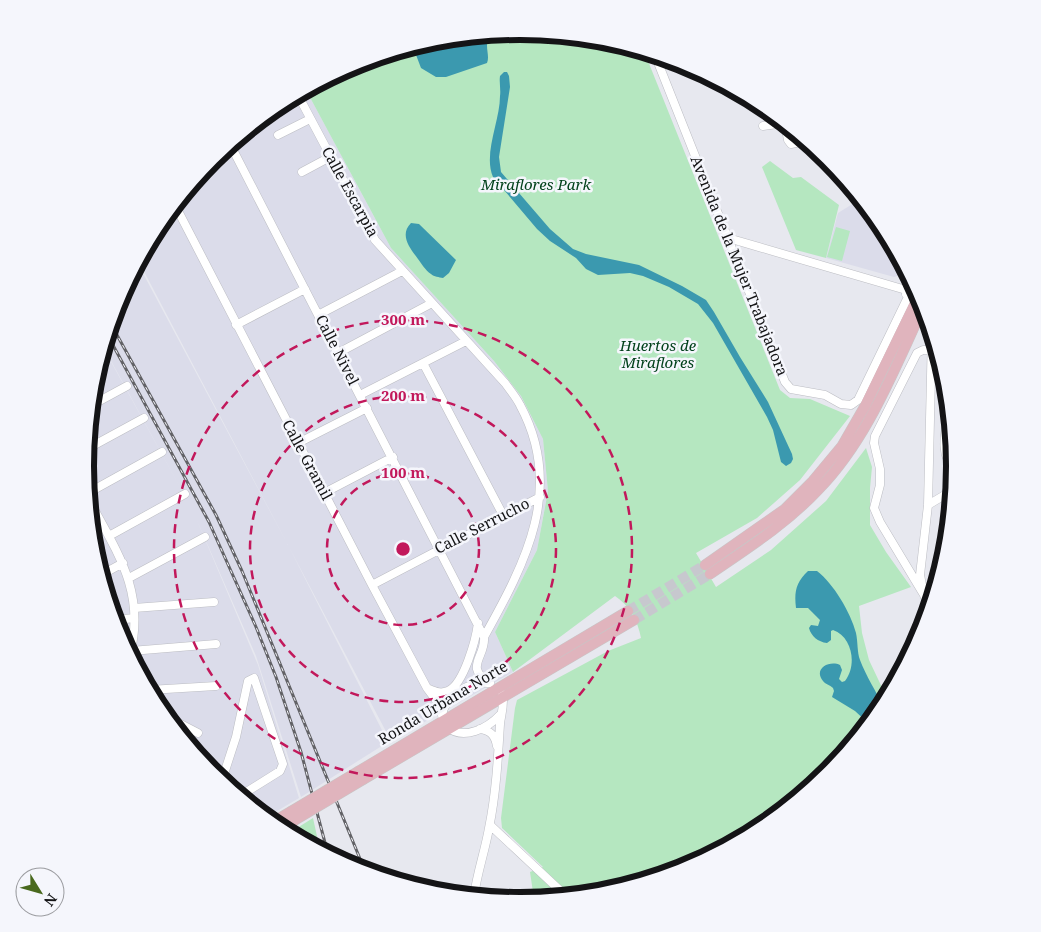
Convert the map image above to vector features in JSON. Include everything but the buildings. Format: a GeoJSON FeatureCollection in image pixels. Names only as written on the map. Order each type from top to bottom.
{"type":"FeatureCollection","features":[{"type":"Feature","properties":{"kind":"main road"},"geometry":{"type":"LineString","coordinates":[[707,569],[758,542],[787,520],[820,489],[855,443],[877,404],[919,315]]}},
{"type":"Feature","properties":{"kind":"main road","name":"Ronda Urbana Norte"},"geometry":{"type":"LineString","coordinates":[[283,819],[293,816],[361,775],[497,689],[631,615]]}},
{"type":"Feature","properties":{"kind":"main road","name":"Ronda Urbana Norte"},"geometry":{"type":"LineString","coordinates":[[287,822],[293,816]]}},
{"type":"Feature","properties":{"kind":"street","name":"Avenida de la Mujer Trabajadora"},"geometry":{"type":"LineString","coordinates":[[658,63],[785,382],[791,389],[825,395],[841,404],[851,405],[858,400],[907,299]]}},
{"type":"Feature","properties":{"kind":"street","name":"Calle Escarpia"},"geometry":{"type":"LineString","coordinates":[[301,101],[375,240],[504,383],[520,404],[531,431],[538,461],[540,497],[537,521],[529,546],[484,637],[485,641],[478,660],[478,674],[497,689]]}},
{"type":"Feature","properties":{"kind":"street"},"geometry":{"type":"LineString","coordinates":[[278,135],[310,119]]}},
{"type":"Feature","properties":{"kind":"street"},"geometry":{"type":"LineString","coordinates":[[763,126],[775,124]]}},
{"type":"Feature","properties":{"kind":"street"},"geometry":{"type":"LineString","coordinates":[[787,134],[791,144],[797,143]]}},
{"type":"Feature","properties":{"kind":"street","name":"Calle Nivel"},"geometry":{"type":"LineString","coordinates":[[234,152],[478,622],[484,637]]}},
{"type":"Feature","properties":{"kind":"street"},"geometry":{"type":"LineString","coordinates":[[302,172],[330,157]]}},
{"type":"Feature","properties":{"kind":"street","name":"Calle Gramil"},"geometry":{"type":"LineString","coordinates":[[179,212],[372,585],[427,688],[439,704],[444,721]]}},
{"type":"Feature","properties":{"kind":"street"},"geometry":{"type":"LineString","coordinates":[[728,238],[906,290]]}},
{"type":"Feature","properties":{"kind":"street"},"geometry":{"type":"LineString","coordinates":[[318,314],[402,271]]}},
{"type":"Feature","properties":{"kind":"street"},"geometry":{"type":"LineString","coordinates":[[907,287],[908,304],[916,308]]}},
{"type":"Feature","properties":{"kind":"street"},"geometry":{"type":"LineString","coordinates":[[236,325],[305,289]]}},
{"type":"Feature","properties":{"kind":"street"},"geometry":{"type":"LineString","coordinates":[[338,353],[432,303]]}},
{"type":"Feature","properties":{"kind":"street"},"geometry":{"type":"LineString","coordinates":[[360,395],[466,341]]}},
{"type":"Feature","properties":{"kind":"street"},"geometry":{"type":"LineString","coordinates":[[924,595],[880,522],[874,508],[880,485],[880,469],[874,443],[875,436],[917,353],[923,350],[930,350]]}},
{"type":"Feature","properties":{"kind":"street"},"geometry":{"type":"LineString","coordinates":[[925,598],[920,576],[928,506],[932,356]]}},
{"type":"Feature","properties":{"kind":"street"},"geometry":{"type":"LineString","coordinates":[[422,362],[503,515]]}},
{"type":"Feature","properties":{"kind":"street"},"geometry":{"type":"LineString","coordinates":[[100,401],[127,386]]}},
{"type":"Feature","properties":{"kind":"street"},"geometry":{"type":"LineString","coordinates":[[298,443],[367,408]]}},
{"type":"Feature","properties":{"kind":"street"},"geometry":{"type":"LineString","coordinates":[[95,445],[144,418]]}},
{"type":"Feature","properties":{"kind":"street"},"geometry":{"type":"LineString","coordinates":[[95,489],[162,452]]}},
{"type":"Feature","properties":{"kind":"street"},"geometry":{"type":"LineString","coordinates":[[324,492],[392,457]]}},
{"type":"Feature","properties":{"kind":"street"},"geometry":{"type":"LineString","coordinates":[[109,536],[184,494]]}},
{"type":"Feature","properties":{"kind":"street"},"geometry":{"type":"LineString","coordinates":[[928,506],[946,495]]}},
{"type":"Feature","properties":{"kind":"street","name":"Calle Serrucho"},"geometry":{"type":"LineString","coordinates":[[372,585],[439,548],[540,497]]}},
{"type":"Feature","properties":{"kind":"street"},"geometry":{"type":"LineString","coordinates":[[97,517],[123,563],[133,592],[134,618],[132,640]]}},
{"type":"Feature","properties":{"kind":"street"},"geometry":{"type":"LineString","coordinates":[[129,578],[205,537]]}},
{"type":"Feature","properties":{"kind":"street"},"geometry":{"type":"LineString","coordinates":[[108,571],[123,563]]}},
{"type":"Feature","properties":{"kind":"street"},"geometry":{"type":"LineString","coordinates":[[134,608],[214,602]]}},
{"type":"Feature","properties":{"kind":"street"},"geometry":{"type":"LineString","coordinates":[[123,620],[134,618]]}},
{"type":"Feature","properties":{"kind":"street"},"geometry":{"type":"LineString","coordinates":[[427,688],[440,693],[448,691],[457,684],[472,649],[478,622],[483,624],[494,619]]}},
{"type":"Feature","properties":{"kind":"street"},"geometry":{"type":"LineString","coordinates":[[137,651],[216,644]]}},
{"type":"Feature","properties":{"kind":"street"},"geometry":{"type":"LineString","coordinates":[[225,772],[236,737],[248,681],[254,678],[283,764],[280,771],[247,792]]}},
{"type":"Feature","properties":{"kind":"street"},"geometry":{"type":"LineString","coordinates":[[475,889],[490,825],[501,714],[504,704],[497,689],[481,682],[462,690],[448,701],[444,707],[444,721],[465,734],[480,729],[501,714]]}},
{"type":"Feature","properties":{"kind":"street"},"geometry":{"type":"LineString","coordinates":[[158,690],[216,686]]}},
{"type":"Feature","properties":{"kind":"street"},"geometry":{"type":"LineString","coordinates":[[183,725],[198,732]]}},
{"type":"Feature","properties":{"kind":"street"},"geometry":{"type":"LineString","coordinates":[[480,729],[486,730],[493,735],[498,752]]}},
{"type":"Feature","properties":{"kind":"street"},"geometry":{"type":"LineString","coordinates":[[490,825],[559,890]]}},
{"type":"Feature","properties":{"kind":"shaded area"},"geometry":{"type":"Polygon","coordinates":[[[309,96],[391,248],[494,361],[521,396],[543,439],[548,490],[537,550],[495,632],[513,672],[391,741],[289,547],[388,742],[301,797],[256,656],[196,518],[258,665],[299,798],[274,813],[219,767],[200,747],[166,703],[138,654],[117,603],[109,576],[98,522],[94,466],[98,410],[109,357],[181,489],[109,357],[127,303],[142,271],[288,545],[143,269],[166,229],[200,185],[219,165],[261,128],[309,96]]]}},
{"type":"Feature","properties":{"kind":"shaded area"},"geometry":{"type":"Polygon","coordinates":[[[854,203],[875,229],[900,275],[894,277],[826,258],[838,213],[854,203]]]}},
{"type":"Feature","properties":{"kind":"green space","name":"Miraflores Park"},"geometry":{"type":"Polygon","coordinates":[[[493,41],[548,41],[576,44],[604,48],[648,60],[780,390],[790,398],[810,399],[850,416],[800,480],[757,518],[696,553],[716,587],[771,550],[826,501],[866,448],[872,467],[870,525],[886,552],[911,587],[859,606],[862,633],[869,660],[883,689],[875,703],[841,747],[822,767],[780,804],[734,835],[684,860],[631,877],[604,884],[533,892],[530,872],[543,867],[502,828],[501,818],[517,700],[608,651],[641,638],[640,632],[629,609],[615,596],[513,672],[495,632],[537,550],[548,491],[543,439],[521,396],[494,361],[391,248],[309,96],[357,72],[410,55],[437,48],[493,41]]]}},
{"type":"Feature","properties":{"kind":"green space"},"geometry":{"type":"Polygon","coordinates":[[[770,161],[793,178],[801,177],[839,205],[826,258],[796,250],[762,167],[770,161]]]}},
{"type":"Feature","properties":{"kind":"green space"},"geometry":{"type":"Polygon","coordinates":[[[836,227],[850,231],[842,261],[827,257],[836,227]]]}},
{"type":"Feature","properties":{"kind":"green space"},"geometry":{"type":"Polygon","coordinates":[[[313,818],[318,841],[307,835],[297,828],[313,818]]]}},
{"type":"Feature","properties":{"kind":"water"},"geometry":{"type":"Polygon","coordinates":[[[488,42],[487,63],[446,77],[436,77],[421,68],[416,54],[437,48],[488,42]]]}},
{"type":"Feature","properties":{"kind":"water"},"geometry":{"type":"Polygon","coordinates":[[[507,72],[509,76],[510,87],[499,157],[501,172],[550,229],[573,249],[586,254],[639,265],[706,300],[768,402],[792,454],[793,459],[791,463],[786,466],[781,462],[773,430],[767,417],[713,323],[698,304],[669,287],[643,276],[630,273],[598,275],[586,269],[576,258],[550,241],[537,229],[493,177],[490,168],[491,148],[499,106],[500,76],[507,72]]]}},
{"type":"Feature","properties":{"kind":"water"},"geometry":{"type":"Polygon","coordinates":[[[411,223],[419,224],[456,260],[449,273],[443,278],[434,276],[427,271],[409,246],[406,232],[411,223]]]}},
{"type":"Feature","properties":{"kind":"water"},"geometry":{"type":"Polygon","coordinates":[[[808,571],[817,571],[823,576],[841,599],[854,625],[860,660],[878,697],[863,718],[855,711],[832,697],[833,688],[820,677],[821,669],[827,665],[836,664],[840,665],[842,670],[839,679],[842,682],[845,681],[851,668],[851,652],[845,639],[833,630],[831,631],[831,640],[827,643],[815,638],[811,634],[809,628],[811,625],[818,626],[820,620],[808,608],[796,608],[795,597],[801,579],[808,571]]]}},
{"type":"Feature","properties":{"kind":"tunnel"},"geometry":{"type":"LineString","coordinates":[[628,611],[705,565]]}},
{"type":"Feature","properties":{"kind":"tunnel"},"geometry":{"type":"LineString","coordinates":[[634,620],[710,574]]}},
{"type":"Feature","properties":{"kind":"railway"},"geometry":{"type":"LineString","coordinates":[[116,333],[216,515],[242,571],[361,861]]}},
{"type":"Feature","properties":{"kind":"railway"},"geometry":{"type":"LineString","coordinates":[[112,344],[209,522],[256,627],[276,677],[301,752],[326,845]]}},
{"type":"Feature","properties":{"kind":"park label","name":"Huertos de Miraflores"},"geometry":{"type":"Point","coordinates":[658,354]}}]}
